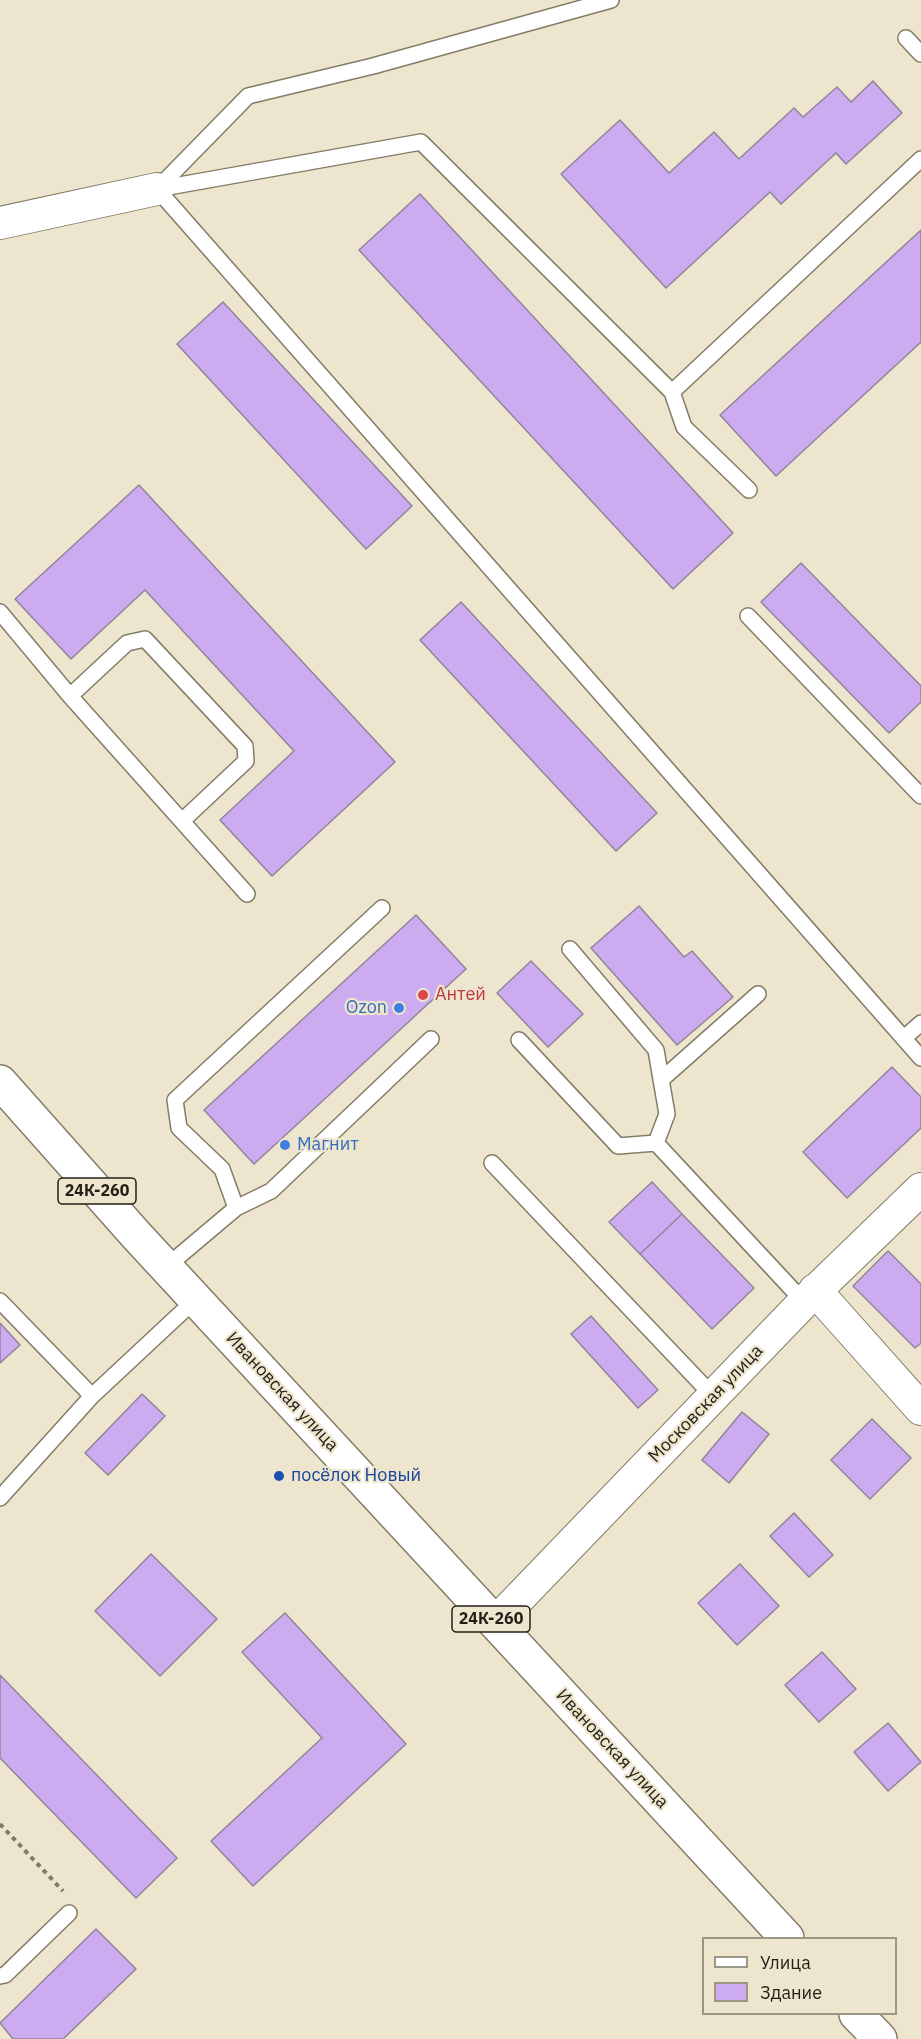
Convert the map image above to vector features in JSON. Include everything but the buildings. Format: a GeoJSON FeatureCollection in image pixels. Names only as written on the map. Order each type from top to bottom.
{"type":"FeatureCollection","features":[{"type":"Feature","properties":{"kind":"main road","name":"Ивановская улица"},"geometry":{"type":"LineString","coordinates":[[0,1082],[166,1267],[786,1937]]}},
{"type":"Feature","properties":{"kind":"main road"},"geometry":{"type":"LineString","coordinates":[[858,2015],[880,2039]]}},
{"type":"Feature","properties":{"kind":"street"},"geometry":{"type":"LineString","coordinates":[[0,223],[157,189]]}},
{"type":"Feature","properties":{"kind":"street","name":"Московская улица"},"geometry":{"type":"LineString","coordinates":[[495,1623],[810,1296],[921,1189]]}},
{"type":"Feature","properties":{"kind":"street"},"geometry":{"type":"LineString","coordinates":[[810,1296],[921,1409]]}},
{"type":"Feature","properties":{"kind":"lane"},"geometry":{"type":"LineString","coordinates":[[157,189],[248,96],[373,66],[611,0]]}},
{"type":"Feature","properties":{"kind":"lane"},"geometry":{"type":"LineString","coordinates":[[906,38],[921,54]]}},
{"type":"Feature","properties":{"kind":"lane"},"geometry":{"type":"LineString","coordinates":[[157,189],[421,142],[672,393],[684,427],[749,490]]}},
{"type":"Feature","properties":{"kind":"lane"},"geometry":{"type":"LineString","coordinates":[[672,393],[921,159]]}},
{"type":"Feature","properties":{"kind":"lane"},"geometry":{"type":"LineString","coordinates":[[157,189],[921,1058]]}},
{"type":"Feature","properties":{"kind":"lane"},"geometry":{"type":"LineString","coordinates":[[0,612],[6,631],[70,696],[248,894]]}},
{"type":"Feature","properties":{"kind":"lane"},"geometry":{"type":"LineString","coordinates":[[748,616],[921,796]]}},
{"type":"Feature","properties":{"kind":"lane"},"geometry":{"type":"LineString","coordinates":[[70,696],[127,643],[145,639],[244,746],[246,761],[182,821]]}},
{"type":"Feature","properties":{"kind":"lane"},"geometry":{"type":"LineString","coordinates":[[236,1208],[222,1169],[179,1128],[175,1100],[381,908]]}},
{"type":"Feature","properties":{"kind":"lane"},"geometry":{"type":"LineString","coordinates":[[570,949],[656,1050],[667,1114],[656,1143]]}},
{"type":"Feature","properties":{"kind":"lane"},"geometry":{"type":"LineString","coordinates":[[661,1080],[758,994]]}},
{"type":"Feature","properties":{"kind":"lane"},"geometry":{"type":"LineString","coordinates":[[904,1038],[921,1023]]}},
{"type":"Feature","properties":{"kind":"lane"},"geometry":{"type":"LineString","coordinates":[[166,1267],[236,1208],[271,1191],[431,1039]]}},
{"type":"Feature","properties":{"kind":"lane"},"geometry":{"type":"LineString","coordinates":[[519,1040],[618,1146],[656,1143],[810,1296]]}},
{"type":"Feature","properties":{"kind":"lane"},"geometry":{"type":"LineString","coordinates":[[492,1163],[713,1396]]}},
{"type":"Feature","properties":{"kind":"lane"},"geometry":{"type":"LineString","coordinates":[[0,1498],[92,1396],[196,1299]]}},
{"type":"Feature","properties":{"kind":"lane"},"geometry":{"type":"LineString","coordinates":[[0,1301],[92,1396]]}},
{"type":"Feature","properties":{"kind":"lane"},"geometry":{"type":"LineString","coordinates":[[0,1976],[5,1975],[69,1914]]}},
{"type":"Feature","properties":{"kind":"path"},"geometry":{"type":"LineString","coordinates":[[0,1824],[69,1897],[69,1914]]}},
{"type":"Feature","properties":{"kind":"place","name":"Антей"},"geometry":{"type":"Point","coordinates":[423,995]}},
{"type":"Feature","properties":{"kind":"place","name":"Ozon"},"geometry":{"type":"Point","coordinates":[399,1008]}},
{"type":"Feature","properties":{"kind":"place","name":"Магнит"},"geometry":{"type":"Point","coordinates":[285,1145]}},
{"type":"Feature","properties":{"kind":"place","name":"посёлок Новый"},"geometry":{"type":"Point","coordinates":[279,1476]}}]}
